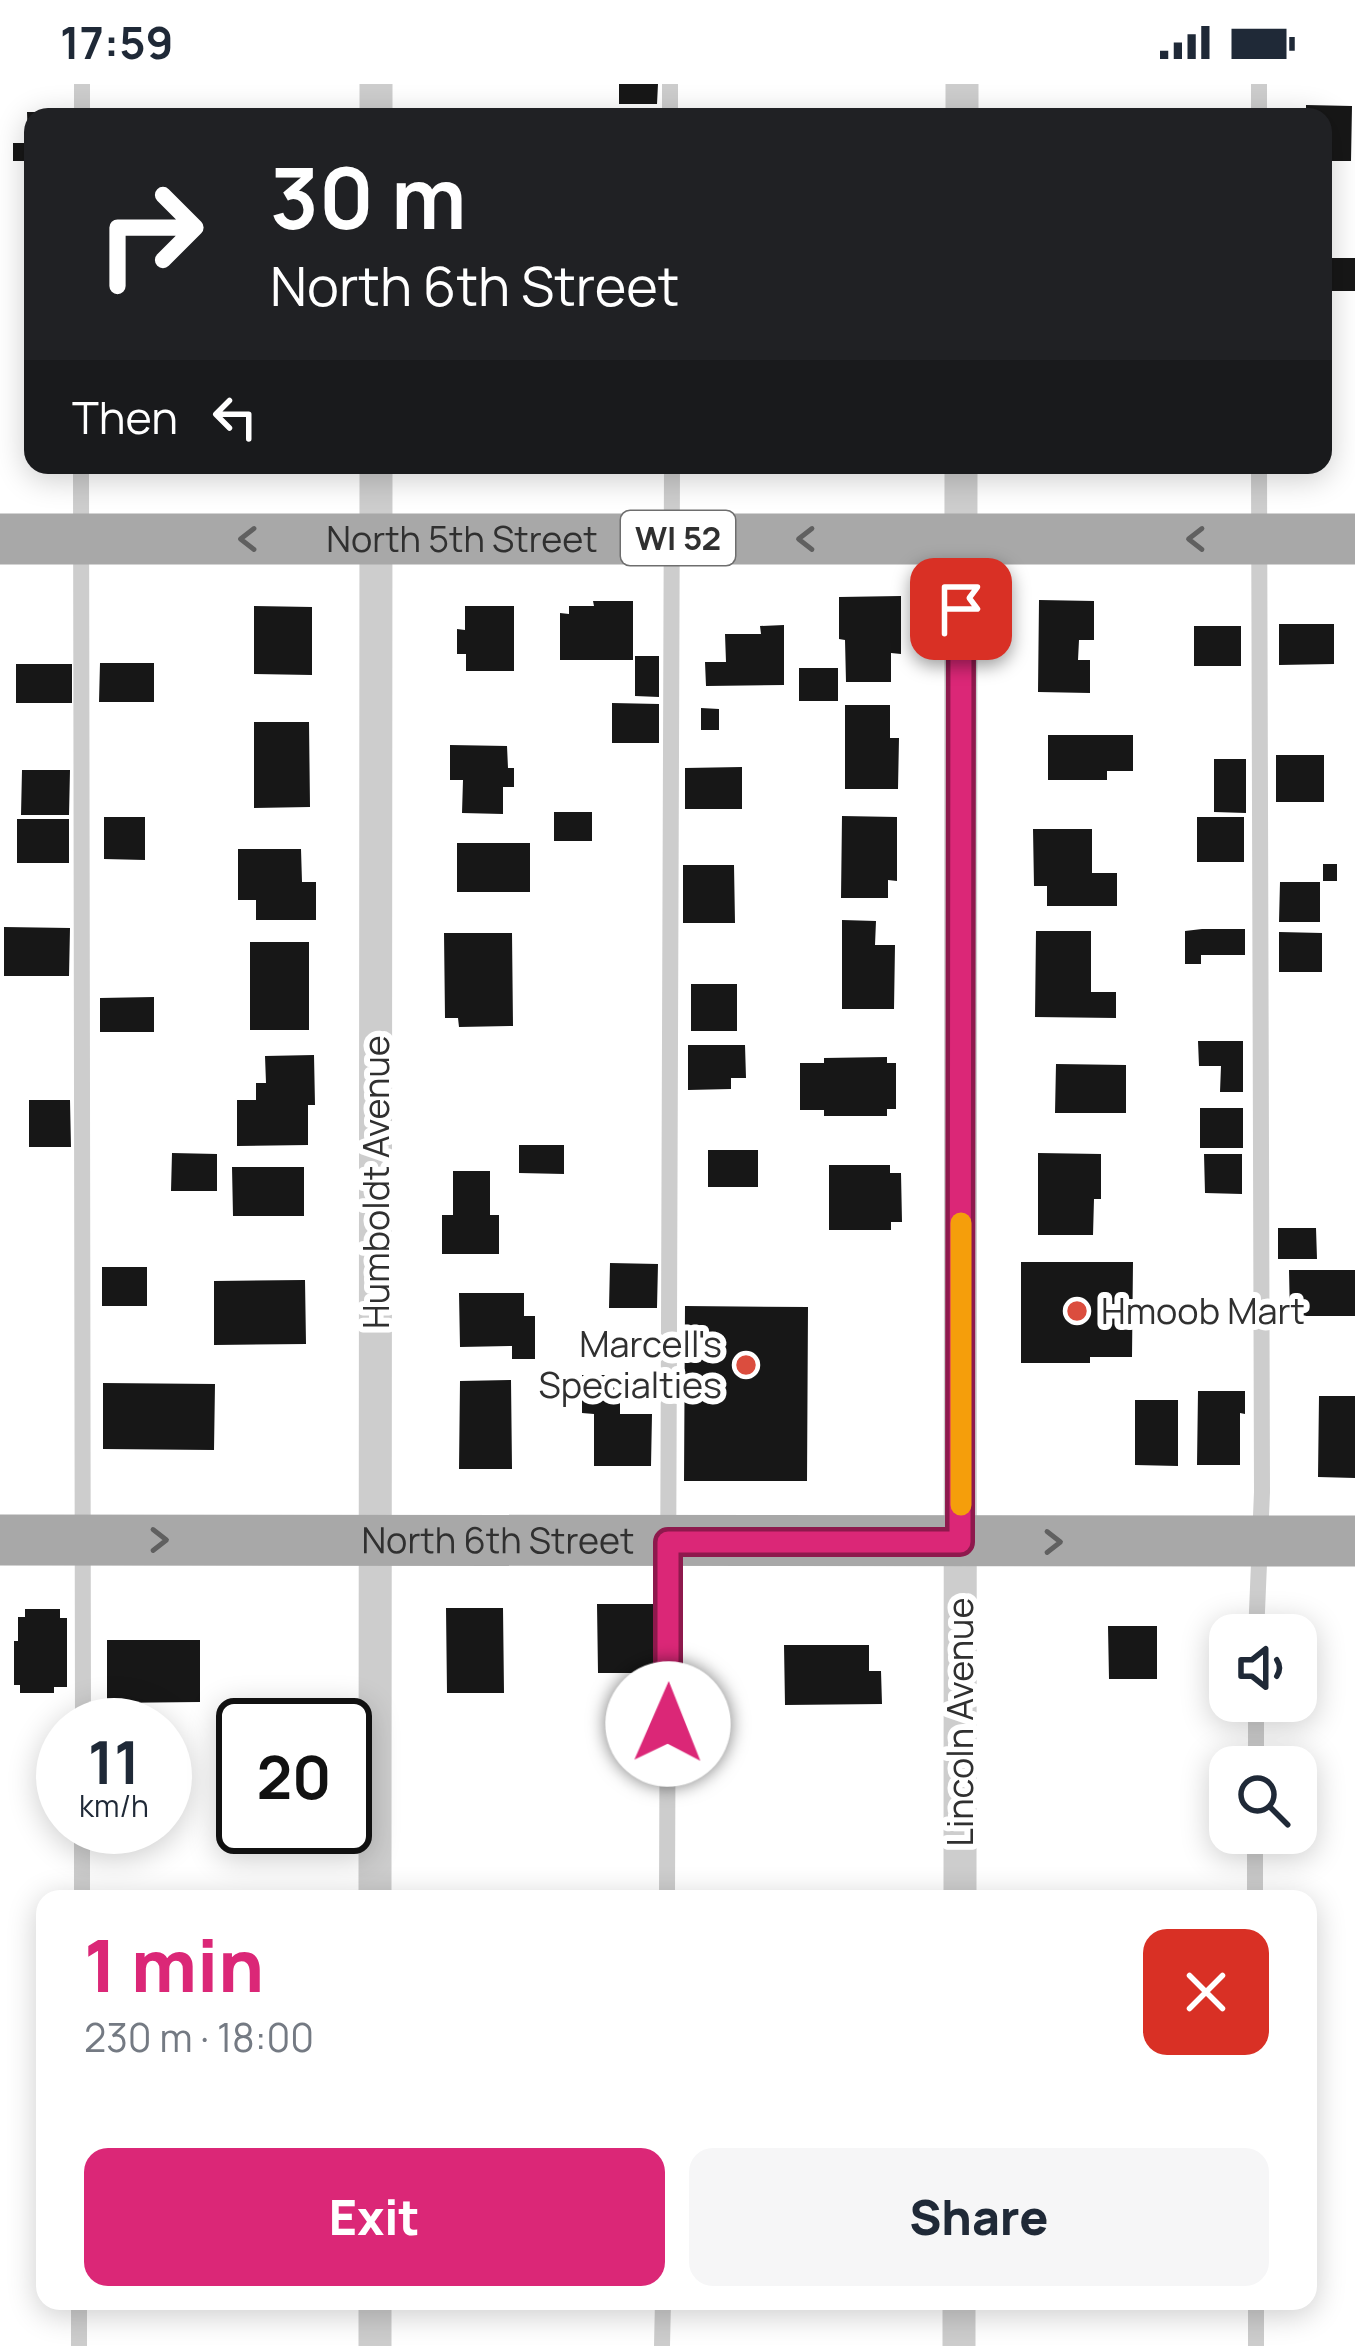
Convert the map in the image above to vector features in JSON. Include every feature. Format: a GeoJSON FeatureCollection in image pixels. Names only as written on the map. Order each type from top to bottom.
{"type":"FeatureCollection","features":[{"type":"Feature","properties":{"kind":"main road","name":"North 5th Street"},"geometry":{"type":"LineString","coordinates":[[0,539],[1355,539]]}},
{"type":"Feature","properties":{"kind":"main road","name":"North 6th Street"},"geometry":{"type":"LineString","coordinates":[[0,1540],[1355,1541]]}},
{"type":"Feature","properties":{"kind":"street","name":"Humboldt Avenue"},"geometry":{"type":"LineString","coordinates":[[375,1890],[376,474]]}},
{"type":"Feature","properties":{"kind":"street","name":"Lincoln Avenue"},"geometry":{"type":"LineString","coordinates":[[960,1890],[961,474]]}},
{"type":"Feature","properties":{"kind":"street"},"geometry":{"type":"LineString","coordinates":[[375,2310],[375,2346]]}},
{"type":"Feature","properties":{"kind":"street"},"geometry":{"type":"LineString","coordinates":[[959,2310],[959,2346]]}},
{"type":"Feature","properties":{"kind":"lane"},"geometry":{"type":"LineString","coordinates":[[81,474],[83,1698]]}},
{"type":"Feature","properties":{"kind":"lane"},"geometry":{"type":"LineString","coordinates":[[667,1890],[672,474]]}},
{"type":"Feature","properties":{"kind":"lane"},"geometry":{"type":"LineString","coordinates":[[1257,1614],[1259,474]]}},
{"type":"Feature","properties":{"kind":"lane"},"geometry":{"type":"LineString","coordinates":[[82,1854],[82,1890]]}},
{"type":"Feature","properties":{"kind":"lane"},"geometry":{"type":"LineString","coordinates":[[1256,1854],[1256,1890]]}},
{"type":"Feature","properties":{"kind":"lane"},"geometry":{"type":"LineString","coordinates":[[79,2310],[79,2346]]}},
{"type":"Feature","properties":{"kind":"lane"},"geometry":{"type":"LineString","coordinates":[[662,2346],[663,2310]]}},
{"type":"Feature","properties":{"kind":"lane"},"geometry":{"type":"LineString","coordinates":[[1256,2310],[1256,2346]]}},
{"type":"Feature","properties":{"kind":"building"},"geometry":{"type":"Polygon","coordinates":[[[619,84],[658,84],[657,104],[619,104],[619,84]]]}},
{"type":"Feature","properties":{"kind":"building"},"geometry":{"type":"Polygon","coordinates":[[[1352,106],[1351,161],[1332,161],[1332,108],[1306,108],[1352,106]]]}},
{"type":"Feature","properties":{"kind":"building"},"geometry":{"type":"Polygon","coordinates":[[[13,143],[24,143],[24,161],[13,161],[13,143]]]}},
{"type":"Feature","properties":{"kind":"building"},"geometry":{"type":"Polygon","coordinates":[[[1332,258],[1355,258],[1355,291],[1332,291],[1332,258]]]}},
{"type":"Feature","properties":{"kind":"building"},"geometry":{"type":"Polygon","coordinates":[[[901,596],[901,654],[891,653],[891,682],[846,682],[839,597],[901,596]]]}},
{"type":"Feature","properties":{"kind":"building"},"geometry":{"type":"Polygon","coordinates":[[[1039,600],[1094,601],[1094,640],[1079,640],[1078,660],[1090,660],[1090,693],[1038,692],[1039,600]]]}},
{"type":"Feature","properties":{"kind":"building"},"geometry":{"type":"Polygon","coordinates":[[[593,601],[633,601],[633,660],[560,660],[560,613],[569,614],[569,606],[594,606],[593,601]]]}},
{"type":"Feature","properties":{"kind":"building"},"geometry":{"type":"Polygon","coordinates":[[[254,606],[312,607],[312,675],[254,674],[254,606]]]}},
{"type":"Feature","properties":{"kind":"building"},"geometry":{"type":"Polygon","coordinates":[[[465,606],[514,606],[514,671],[466,671],[466,654],[457,654],[457,629],[465,630],[465,606]]]}},
{"type":"Feature","properties":{"kind":"building"},"geometry":{"type":"Polygon","coordinates":[[[1279,624],[1334,624],[1334,664],[1279,665],[1279,624]]]}},
{"type":"Feature","properties":{"kind":"building"},"geometry":{"type":"Polygon","coordinates":[[[784,625],[784,685],[706,686],[705,662],[726,662],[725,634],[761,634],[760,626],[784,625]]]}},
{"type":"Feature","properties":{"kind":"building"},"geometry":{"type":"Polygon","coordinates":[[[1194,626],[1241,626],[1241,666],[1194,666],[1194,626]]]}},
{"type":"Feature","properties":{"kind":"building"},"geometry":{"type":"Polygon","coordinates":[[[635,656],[659,656],[659,697],[635,696],[635,656]]]}},
{"type":"Feature","properties":{"kind":"building"},"geometry":{"type":"Polygon","coordinates":[[[100,663],[154,663],[154,702],[99,702],[100,663]]]}},
{"type":"Feature","properties":{"kind":"building"},"geometry":{"type":"Polygon","coordinates":[[[16,664],[72,664],[72,703],[16,703],[16,664]]]}},
{"type":"Feature","properties":{"kind":"building"},"geometry":{"type":"Polygon","coordinates":[[[799,668],[838,668],[838,701],[799,701],[799,668]]]}},
{"type":"Feature","properties":{"kind":"building"},"geometry":{"type":"Polygon","coordinates":[[[612,703],[659,704],[659,743],[612,743],[612,703]]]}},
{"type":"Feature","properties":{"kind":"building"},"geometry":{"type":"Polygon","coordinates":[[[845,705],[890,705],[890,738],[899,738],[898,789],[845,789],[845,705]]]}},
{"type":"Feature","properties":{"kind":"building"},"geometry":{"type":"Polygon","coordinates":[[[701,708],[719,709],[719,730],[701,730],[701,708]]]}},
{"type":"Feature","properties":{"kind":"building"},"geometry":{"type":"Polygon","coordinates":[[[254,722],[309,722],[310,807],[254,808],[254,722]]]}},
{"type":"Feature","properties":{"kind":"building"},"geometry":{"type":"Polygon","coordinates":[[[1048,735],[1133,735],[1133,771],[1107,771],[1107,780],[1048,780],[1048,735]]]}},
{"type":"Feature","properties":{"kind":"building"},"geometry":{"type":"Polygon","coordinates":[[[450,745],[507,746],[514,787],[503,787],[503,814],[462,813],[463,780],[450,780],[450,745]]]}},
{"type":"Feature","properties":{"kind":"building"},"geometry":{"type":"Polygon","coordinates":[[[1276,755],[1324,755],[1324,802],[1276,802],[1276,755]]]}},
{"type":"Feature","properties":{"kind":"building"},"geometry":{"type":"Polygon","coordinates":[[[1214,759],[1246,759],[1246,813],[1214,812],[1214,759]]]}},
{"type":"Feature","properties":{"kind":"building"},"geometry":{"type":"Polygon","coordinates":[[[742,767],[742,809],[685,809],[685,768],[742,767]]]}},
{"type":"Feature","properties":{"kind":"building"},"geometry":{"type":"Polygon","coordinates":[[[22,770],[70,770],[69,815],[21,815],[22,770]]]}},
{"type":"Feature","properties":{"kind":"building"},"geometry":{"type":"Polygon","coordinates":[[[554,812],[592,812],[592,841],[554,841],[554,812]]]}},
{"type":"Feature","properties":{"kind":"building"},"geometry":{"type":"Polygon","coordinates":[[[842,816],[897,817],[897,881],[888,880],[888,898],[841,898],[842,816]]]}},
{"type":"Feature","properties":{"kind":"building"},"geometry":{"type":"Polygon","coordinates":[[[104,817],[145,817],[145,860],[104,859],[104,817]]]}},
{"type":"Feature","properties":{"kind":"building"},"geometry":{"type":"Polygon","coordinates":[[[1197,817],[1244,817],[1244,862],[1197,862],[1197,817]]]}},
{"type":"Feature","properties":{"kind":"building"},"geometry":{"type":"Polygon","coordinates":[[[17,819],[69,819],[69,863],[17,863],[17,819]]]}},
{"type":"Feature","properties":{"kind":"building"},"geometry":{"type":"Polygon","coordinates":[[[1033,829],[1092,829],[1092,873],[1117,873],[1117,906],[1047,906],[1047,886],[1034,886],[1033,829]]]}},
{"type":"Feature","properties":{"kind":"building"},"geometry":{"type":"Polygon","coordinates":[[[457,843],[530,843],[530,892],[457,892],[457,843]]]}},
{"type":"Feature","properties":{"kind":"building"},"geometry":{"type":"Polygon","coordinates":[[[238,849],[301,849],[302,882],[316,882],[316,920],[256,920],[256,900],[238,900],[238,849]]]}},
{"type":"Feature","properties":{"kind":"building"},"geometry":{"type":"Polygon","coordinates":[[[1323,864],[1337,864],[1337,881],[1323,881],[1323,864]]]}},
{"type":"Feature","properties":{"kind":"building"},"geometry":{"type":"Polygon","coordinates":[[[683,865],[734,865],[735,923],[683,923],[683,865]]]}},
{"type":"Feature","properties":{"kind":"building"},"geometry":{"type":"Polygon","coordinates":[[[1280,882],[1320,882],[1320,922],[1279,922],[1280,882]]]}},
{"type":"Feature","properties":{"kind":"building"},"geometry":{"type":"Polygon","coordinates":[[[842,920],[876,921],[875,945],[895,945],[894,1009],[842,1009],[842,920]]]}},
{"type":"Feature","properties":{"kind":"building"},"geometry":{"type":"Polygon","coordinates":[[[4,927],[70,928],[69,976],[4,976],[4,927]]]}},
{"type":"Feature","properties":{"kind":"building"},"geometry":{"type":"Polygon","coordinates":[[[1245,929],[1245,955],[1201,955],[1201,964],[1185,964],[1185,931],[1245,929]]]}},
{"type":"Feature","properties":{"kind":"building"},"geometry":{"type":"Polygon","coordinates":[[[1036,931],[1091,931],[1091,992],[1116,992],[1116,1018],[1035,1017],[1036,931]]]}},
{"type":"Feature","properties":{"kind":"building"},"geometry":{"type":"Polygon","coordinates":[[[1279,932],[1322,933],[1322,972],[1279,972],[1279,932]]]}},
{"type":"Feature","properties":{"kind":"building"},"geometry":{"type":"Polygon","coordinates":[[[444,933],[512,933],[513,1026],[459,1027],[458,1018],[445,1018],[444,933]]]}},
{"type":"Feature","properties":{"kind":"building"},"geometry":{"type":"Polygon","coordinates":[[[250,942],[309,942],[309,1030],[250,1030],[250,942]]]}},
{"type":"Feature","properties":{"kind":"building"},"geometry":{"type":"Polygon","coordinates":[[[691,984],[737,984],[737,1031],[691,1031],[691,984]]]}},
{"type":"Feature","properties":{"kind":"building"},"geometry":{"type":"Polygon","coordinates":[[[154,997],[154,1032],[100,1032],[100,998],[154,997]]]}},
{"type":"Feature","properties":{"kind":"building"},"geometry":{"type":"Polygon","coordinates":[[[1198,1041],[1243,1041],[1243,1092],[1220,1092],[1221,1066],[1199,1066],[1198,1041]]]}},
{"type":"Feature","properties":{"kind":"building"},"geometry":{"type":"Polygon","coordinates":[[[688,1045],[745,1045],[746,1078],[731,1078],[731,1089],[688,1090],[688,1045]]]}},
{"type":"Feature","properties":{"kind":"building"},"geometry":{"type":"Polygon","coordinates":[[[314,1055],[315,1105],[308,1105],[308,1145],[237,1146],[237,1100],[256,1100],[256,1083],[266,1083],[265,1056],[314,1055]]]}},
{"type":"Feature","properties":{"kind":"building"},"geometry":{"type":"Polygon","coordinates":[[[887,1057],[887,1063],[896,1063],[896,1109],[887,1109],[887,1116],[824,1116],[824,1110],[800,1110],[800,1063],[887,1057]]]}},
{"type":"Feature","properties":{"kind":"building"},"geometry":{"type":"Polygon","coordinates":[[[1056,1064],[1126,1065],[1126,1113],[1055,1113],[1056,1064]]]}},
{"type":"Feature","properties":{"kind":"building"},"geometry":{"type":"Polygon","coordinates":[[[29,1100],[70,1100],[71,1147],[29,1147],[29,1100]]]}},
{"type":"Feature","properties":{"kind":"building"},"geometry":{"type":"Polygon","coordinates":[[[1200,1108],[1243,1108],[1243,1148],[1200,1148],[1200,1108]]]}},
{"type":"Feature","properties":{"kind":"building"},"geometry":{"type":"Polygon","coordinates":[[[519,1145],[564,1145],[564,1174],[519,1173],[519,1145]]]}},
{"type":"Feature","properties":{"kind":"building"},"geometry":{"type":"Polygon","coordinates":[[[708,1150],[758,1150],[758,1187],[708,1187],[708,1150]]]}},
{"type":"Feature","properties":{"kind":"building"},"geometry":{"type":"Polygon","coordinates":[[[172,1153],[217,1154],[217,1191],[171,1191],[172,1153]]]}},
{"type":"Feature","properties":{"kind":"building"},"geometry":{"type":"Polygon","coordinates":[[[1038,1153],[1101,1154],[1101,1199],[1094,1199],[1093,1235],[1038,1235],[1038,1153]]]}},
{"type":"Feature","properties":{"kind":"building"},"geometry":{"type":"Polygon","coordinates":[[[1204,1154],[1242,1154],[1242,1194],[1205,1193],[1204,1154]]]}},
{"type":"Feature","properties":{"kind":"building"},"geometry":{"type":"Polygon","coordinates":[[[829,1165],[890,1165],[890,1173],[901,1173],[902,1222],[891,1222],[891,1230],[829,1230],[829,1165]]]}},
{"type":"Feature","properties":{"kind":"building"},"geometry":{"type":"Polygon","coordinates":[[[232,1167],[304,1167],[304,1216],[233,1216],[232,1167]]]}},
{"type":"Feature","properties":{"kind":"building"},"geometry":{"type":"Polygon","coordinates":[[[453,1171],[490,1171],[490,1215],[499,1215],[499,1254],[442,1254],[442,1215],[453,1215],[453,1171]]]}},
{"type":"Feature","properties":{"kind":"building"},"geometry":{"type":"Polygon","coordinates":[[[1278,1228],[1316,1228],[1317,1259],[1278,1259],[1278,1228]]]}},
{"type":"Feature","properties":{"kind":"building","name":"Hmoob Mart"},"geometry":{"type":"Polygon","coordinates":[[[1021,1262],[1133,1262],[1132,1357],[1090,1357],[1090,1363],[1021,1363],[1021,1262]]]}},
{"type":"Feature","properties":{"kind":"building"},"geometry":{"type":"Polygon","coordinates":[[[610,1263],[658,1264],[657,1308],[609,1308],[610,1263]]]}},
{"type":"Feature","properties":{"kind":"building"},"geometry":{"type":"Polygon","coordinates":[[[102,1267],[147,1267],[147,1306],[102,1306],[102,1267]]]}},
{"type":"Feature","properties":{"kind":"building"},"geometry":{"type":"Polygon","coordinates":[[[1289,1270],[1355,1270],[1355,1316],[1290,1316],[1289,1270]]]}},
{"type":"Feature","properties":{"kind":"building"},"geometry":{"type":"Polygon","coordinates":[[[305,1280],[306,1344],[214,1345],[214,1281],[305,1280]]]}},
{"type":"Feature","properties":{"kind":"building"},"geometry":{"type":"Polygon","coordinates":[[[459,1293],[524,1293],[524,1316],[535,1316],[535,1359],[512,1359],[512,1346],[460,1347],[459,1293]]]}},
{"type":"Feature","properties":{"kind":"building","name":"Marcell's Specialties"},"geometry":{"type":"Polygon","coordinates":[[[685,1306],[808,1307],[807,1481],[684,1481],[685,1306]]]}},
{"type":"Feature","properties":{"kind":"building"},"geometry":{"type":"Polygon","coordinates":[[[582,1375],[620,1375],[620,1414],[652,1414],[651,1466],[594,1466],[594,1414],[582,1413],[582,1375]]]}},
{"type":"Feature","properties":{"kind":"building"},"geometry":{"type":"Polygon","coordinates":[[[511,1380],[512,1469],[459,1469],[460,1381],[511,1380]]]}},
{"type":"Feature","properties":{"kind":"building"},"geometry":{"type":"Polygon","coordinates":[[[103,1383],[215,1384],[214,1450],[103,1449],[103,1383]]]}},
{"type":"Feature","properties":{"kind":"building"},"geometry":{"type":"Polygon","coordinates":[[[1198,1391],[1245,1391],[1240,1465],[1197,1465],[1198,1391]]]}},
{"type":"Feature","properties":{"kind":"building"},"geometry":{"type":"Polygon","coordinates":[[[1319,1396],[1355,1396],[1355,1478],[1318,1477],[1319,1396]]]}},
{"type":"Feature","properties":{"kind":"building"},"geometry":{"type":"Polygon","coordinates":[[[1135,1400],[1178,1400],[1178,1466],[1135,1465],[1135,1400]]]}},
{"type":"Feature","properties":{"kind":"building"},"geometry":{"type":"Polygon","coordinates":[[[597,1604],[656,1604],[657,1673],[598,1673],[597,1604]]]}},
{"type":"Feature","properties":{"kind":"building"},"geometry":{"type":"Polygon","coordinates":[[[446,1608],[503,1608],[504,1693],[447,1693],[446,1608]]]}},
{"type":"Feature","properties":{"kind":"building"},"geometry":{"type":"Polygon","coordinates":[[[25,1609],[60,1609],[60,1618],[67,1618],[67,1687],[54,1687],[54,1693],[20,1693],[20,1685],[14,1685],[14,1641],[18,1641],[18,1617],[25,1617],[25,1609]]]}},
{"type":"Feature","properties":{"kind":"building"},"geometry":{"type":"Polygon","coordinates":[[[1108,1626],[1157,1626],[1157,1679],[1109,1679],[1108,1626]]]}},
{"type":"Feature","properties":{"kind":"building"},"geometry":{"type":"Polygon","coordinates":[[[107,1640],[200,1640],[200,1702],[192,1702],[192,1698],[107,1698],[107,1640]]]}},
{"type":"Feature","properties":{"kind":"building"},"geometry":{"type":"Polygon","coordinates":[[[784,1645],[869,1645],[869,1671],[881,1671],[882,1704],[785,1705],[784,1645]]]}},
{"type":"Feature","properties":{"kind":"slow traffic"},"geometry":{"type":"LineString","coordinates":[[961,1223],[961,1505]]}},
{"type":"Feature","properties":{"kind":"place","name":"Hmoob Mart"},"geometry":{"type":"Point","coordinates":[1077,1311]}},
{"type":"Feature","properties":{"kind":"place","name":"Marcell's Specialties"},"geometry":{"type":"Point","coordinates":[746,1365]}},
{"type":"Feature","properties":{"kind":"route"},"geometry":{"type":"LineString","coordinates":[[668,1724],[668,1542],[960,1542],[961,609]]}}]}
